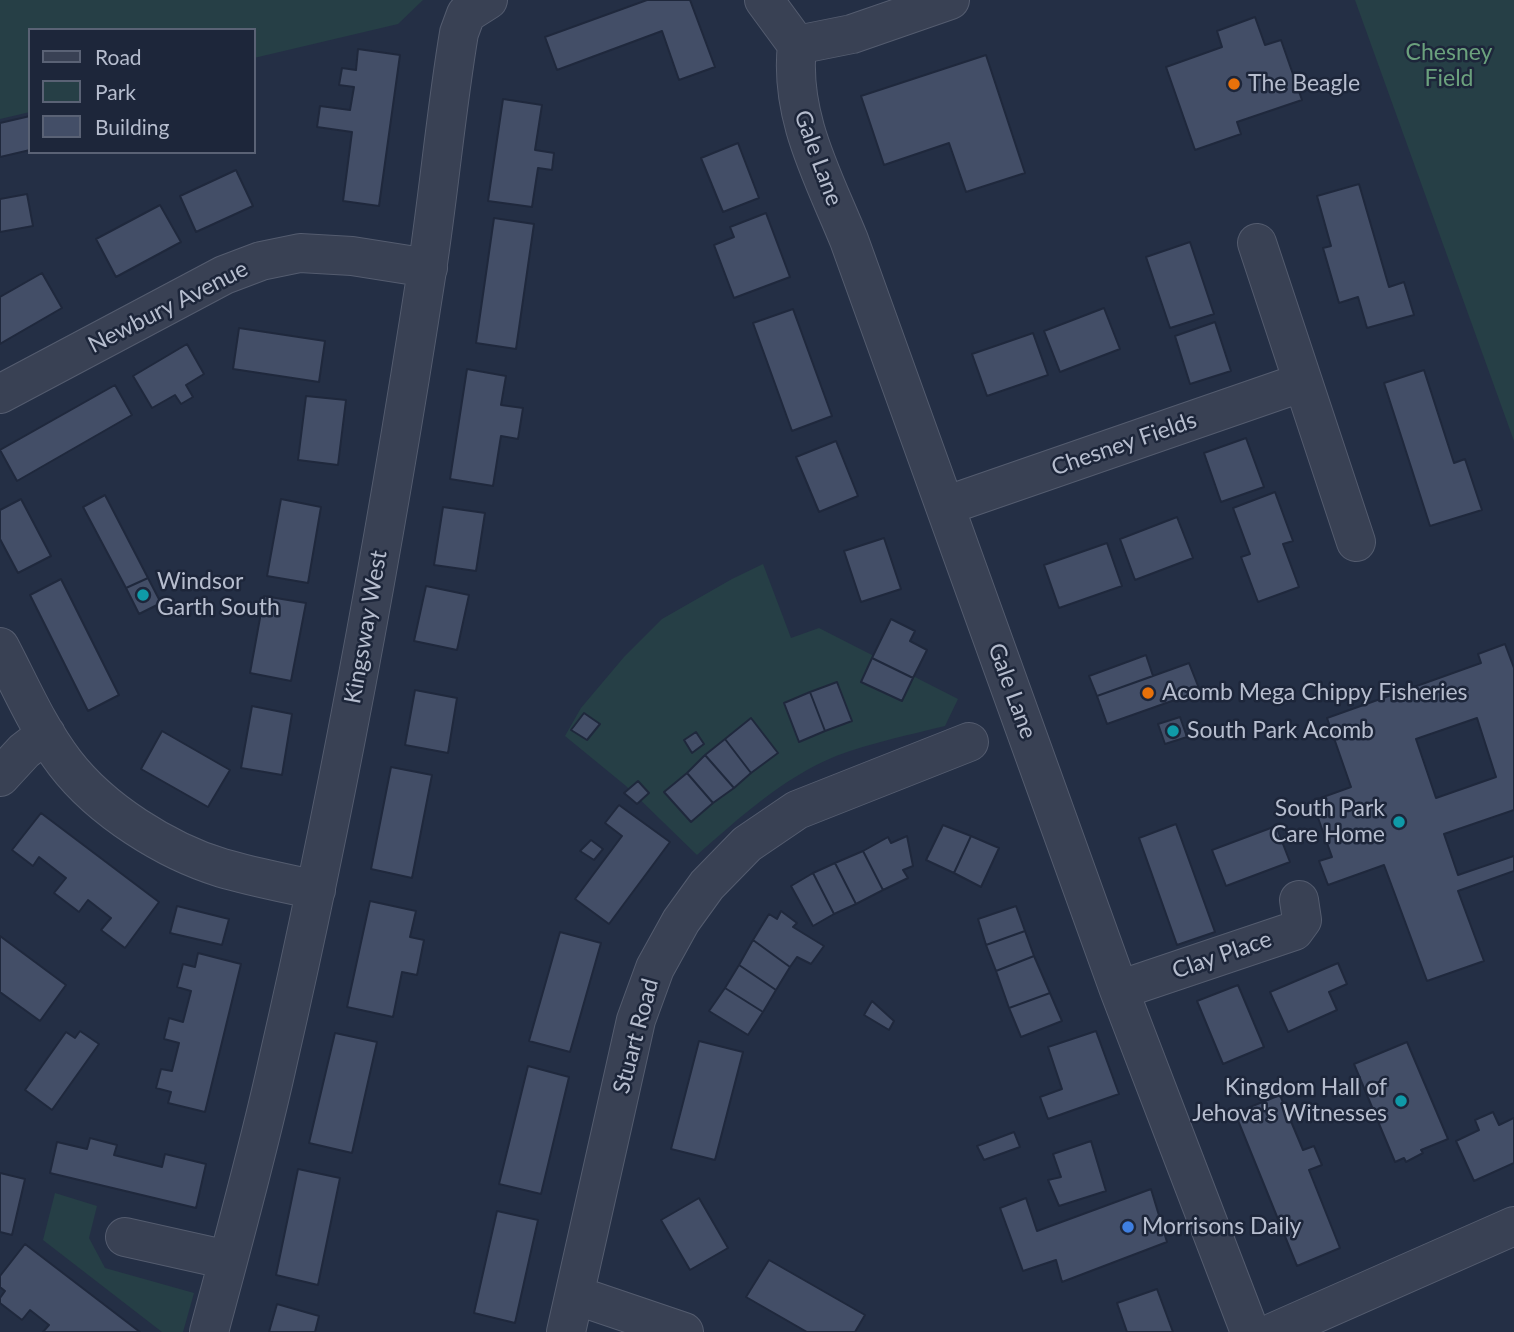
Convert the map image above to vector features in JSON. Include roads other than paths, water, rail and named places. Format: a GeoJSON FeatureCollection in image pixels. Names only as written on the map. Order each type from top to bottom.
{"type":"FeatureCollection","features":[{"type":"Feature","properties":{"kind":"street","name":"Kingsway West"},"geometry":{"type":"LineString","coordinates":[[209,1332],[278,1064],[316,890],[390,497],[428,268],[459,33],[466,14],[488,0]]}},
{"type":"Feature","properties":{"kind":"street"},"geometry":{"type":"LineString","coordinates":[[764,0],[797,45],[852,34],[950,0]]}},
{"type":"Feature","properties":{"kind":"street","name":"Gale Lane"},"geometry":{"type":"LineString","coordinates":[[797,45],[795,80],[803,125],[849,240],[1119,990],[1250,1332]]}},
{"type":"Feature","properties":{"kind":"street"},"geometry":{"type":"LineString","coordinates":[[1257,243],[1356,542]]}},
{"type":"Feature","properties":{"kind":"street","name":"Newbury Avenue"},"geometry":{"type":"LineString","coordinates":[[0,394],[224,275],[261,261],[300,253],[352,256],[428,268]]}},
{"type":"Feature","properties":{"kind":"street","name":"Chesney Fields"},"geometry":{"type":"LineString","coordinates":[[945,506],[1303,382]]}},
{"type":"Feature","properties":{"kind":"street"},"geometry":{"type":"LineString","coordinates":[[0,647],[46,734],[85,787],[141,829],[184,852],[222,868],[316,890]]}},
{"type":"Feature","properties":{"kind":"street"},"geometry":{"type":"LineString","coordinates":[[0,777],[23,751],[46,734]]}},
{"type":"Feature","properties":{"kind":"street","name":"Stuart Road"},"geometry":{"type":"LineString","coordinates":[[566,1332],[636,1020],[655,968],[681,921],[707,886],[747,844],[797,810],[969,742]]}},
{"type":"Feature","properties":{"kind":"street","name":"Clay Place"},"geometry":{"type":"LineString","coordinates":[[1119,990],[1294,931],[1302,920],[1299,900]]}},
{"type":"Feature","properties":{"kind":"street"},"geometry":{"type":"LineString","coordinates":[[1274,1332],[1514,1226]]}},
{"type":"Feature","properties":{"kind":"street"},"geometry":{"type":"LineString","coordinates":[[125,1237],[228,1260]]}},
{"type":"Feature","properties":{"kind":"street"},"geometry":{"type":"LineString","coordinates":[[576,1295],[684,1332]]}},
{"type":"Feature","properties":{"kind":"place","name":"The Beagle"},"geometry":{"type":"Point","coordinates":[1234,84]}},
{"type":"Feature","properties":{"kind":"place","name":"Windsor Garth South"},"geometry":{"type":"Point","coordinates":[143,595]}},
{"type":"Feature","properties":{"kind":"place","name":"Acomb Mega Chippy Fisheries"},"geometry":{"type":"Point","coordinates":[1148,693]}},
{"type":"Feature","properties":{"kind":"place","name":"South Park Acomb"},"geometry":{"type":"Point","coordinates":[1173,731]}},
{"type":"Feature","properties":{"kind":"place","name":"South Park Care Home"},"geometry":{"type":"Point","coordinates":[1399,822]}},
{"type":"Feature","properties":{"kind":"place","name":"Kingdom Hall of Jehova's Witnesses"},"geometry":{"type":"Point","coordinates":[1401,1101]}},
{"type":"Feature","properties":{"kind":"place","name":"Morrisons Daily"},"geometry":{"type":"Point","coordinates":[1128,1227]}},
{"type":"Feature","properties":{"kind":"park label","name":"Chesney Field"},"geometry":{"type":"Point","coordinates":[1449,66]}}]}
